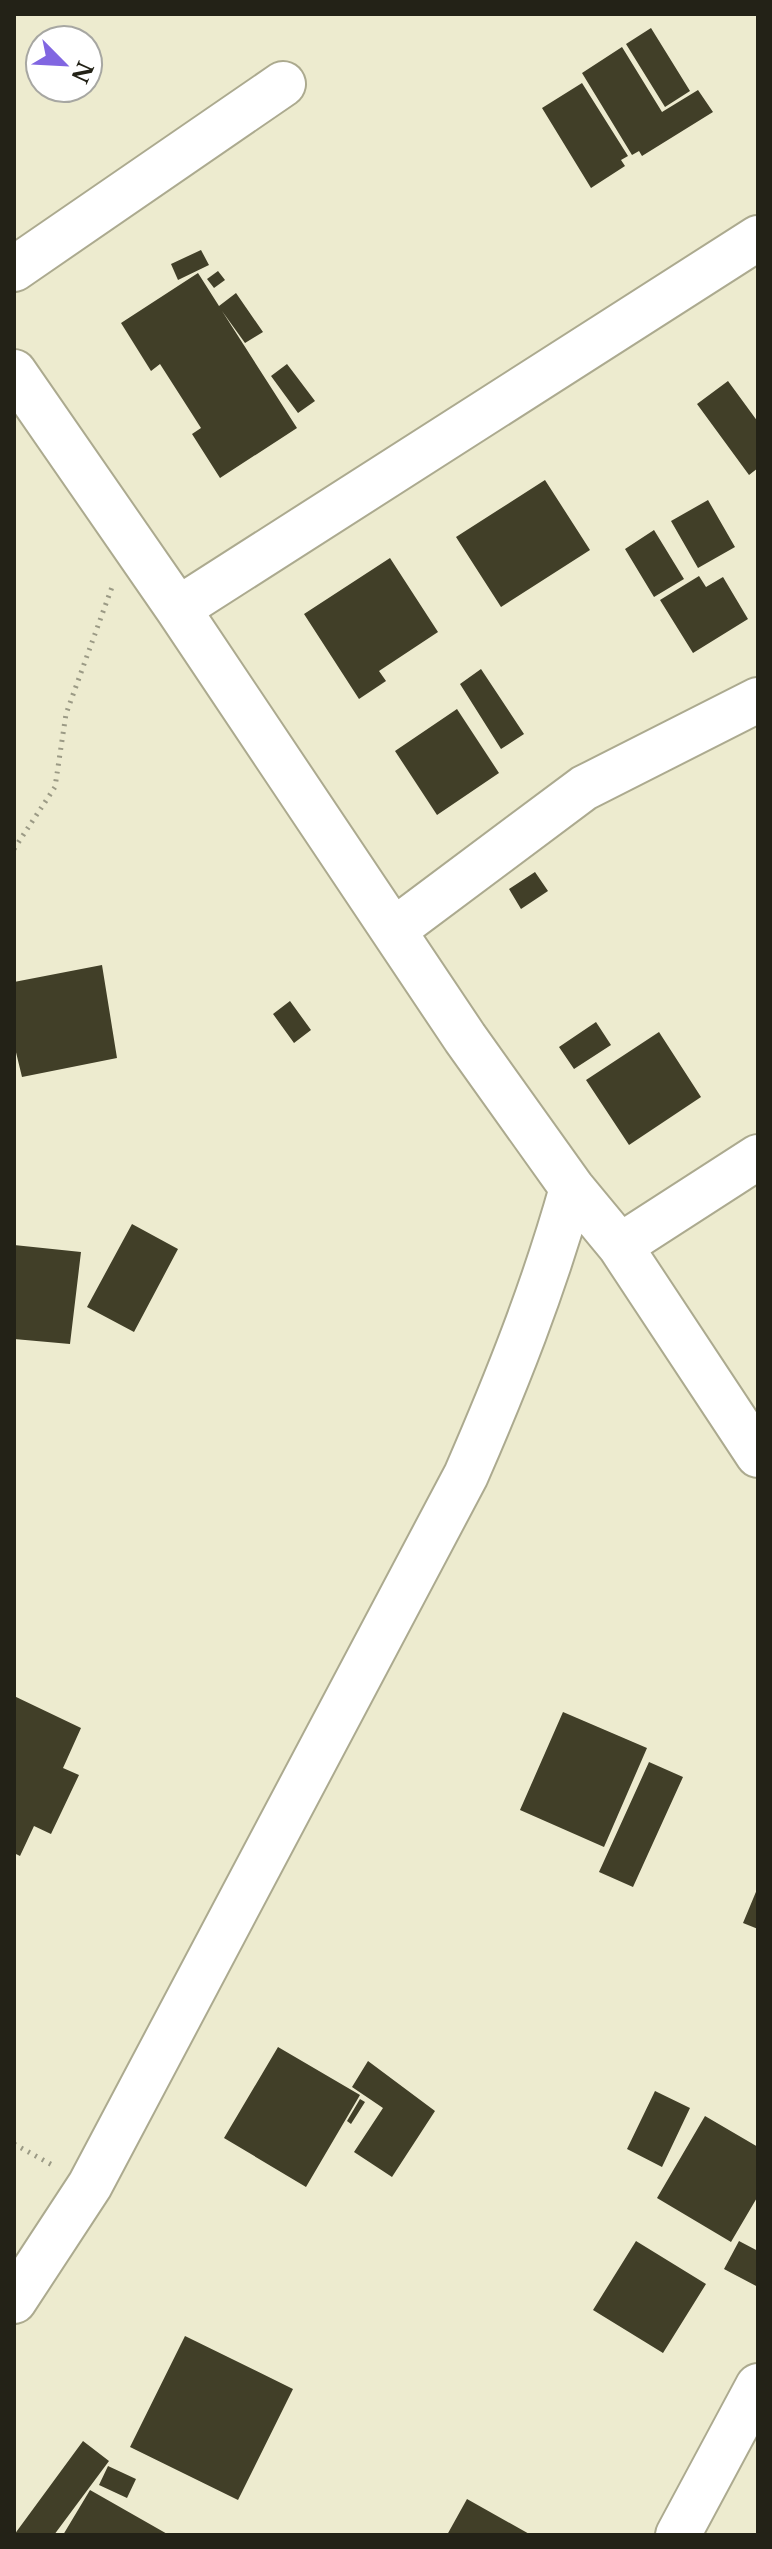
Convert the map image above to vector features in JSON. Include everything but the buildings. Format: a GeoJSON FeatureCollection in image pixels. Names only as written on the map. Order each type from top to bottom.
{"type":"FeatureCollection","features":[{"type":"Feature","properties":{"kind":"street"},"geometry":{"type":"LineString","coordinates":[[14,269],[283,84]]}},
{"type":"Feature","properties":{"kind":"street"},"geometry":{"type":"LineString","coordinates":[[178,609],[752,250]]}},
{"type":"Feature","properties":{"kind":"street"},"geometry":{"type":"LineString","coordinates":[[14,372],[130,538],[465,1038],[572,1188],[620,1246],[758,1455]]}},
{"type":"Feature","properties":{"kind":"street"},"geometry":{"type":"LineString","coordinates":[[394,930],[584,788],[758,700]]}},
{"type":"Feature","properties":{"kind":"street"},"geometry":{"type":"LineString","coordinates":[[620,1246],[758,1157]]}},
{"type":"Feature","properties":{"kind":"street"},"geometry":{"type":"LineString","coordinates":[[14,2301],[90,2185],[466,1475],[519,1354],[551,1263],[572,1188]]}},
{"type":"Feature","properties":{"kind":"street"},"geometry":{"type":"LineString","coordinates":[[678,2535],[758,2386]]}},
{"type":"Feature","properties":{"kind":"path"},"geometry":{"type":"LineString","coordinates":[[14,849],[55,787],[66,714],[130,538]]}}]}
